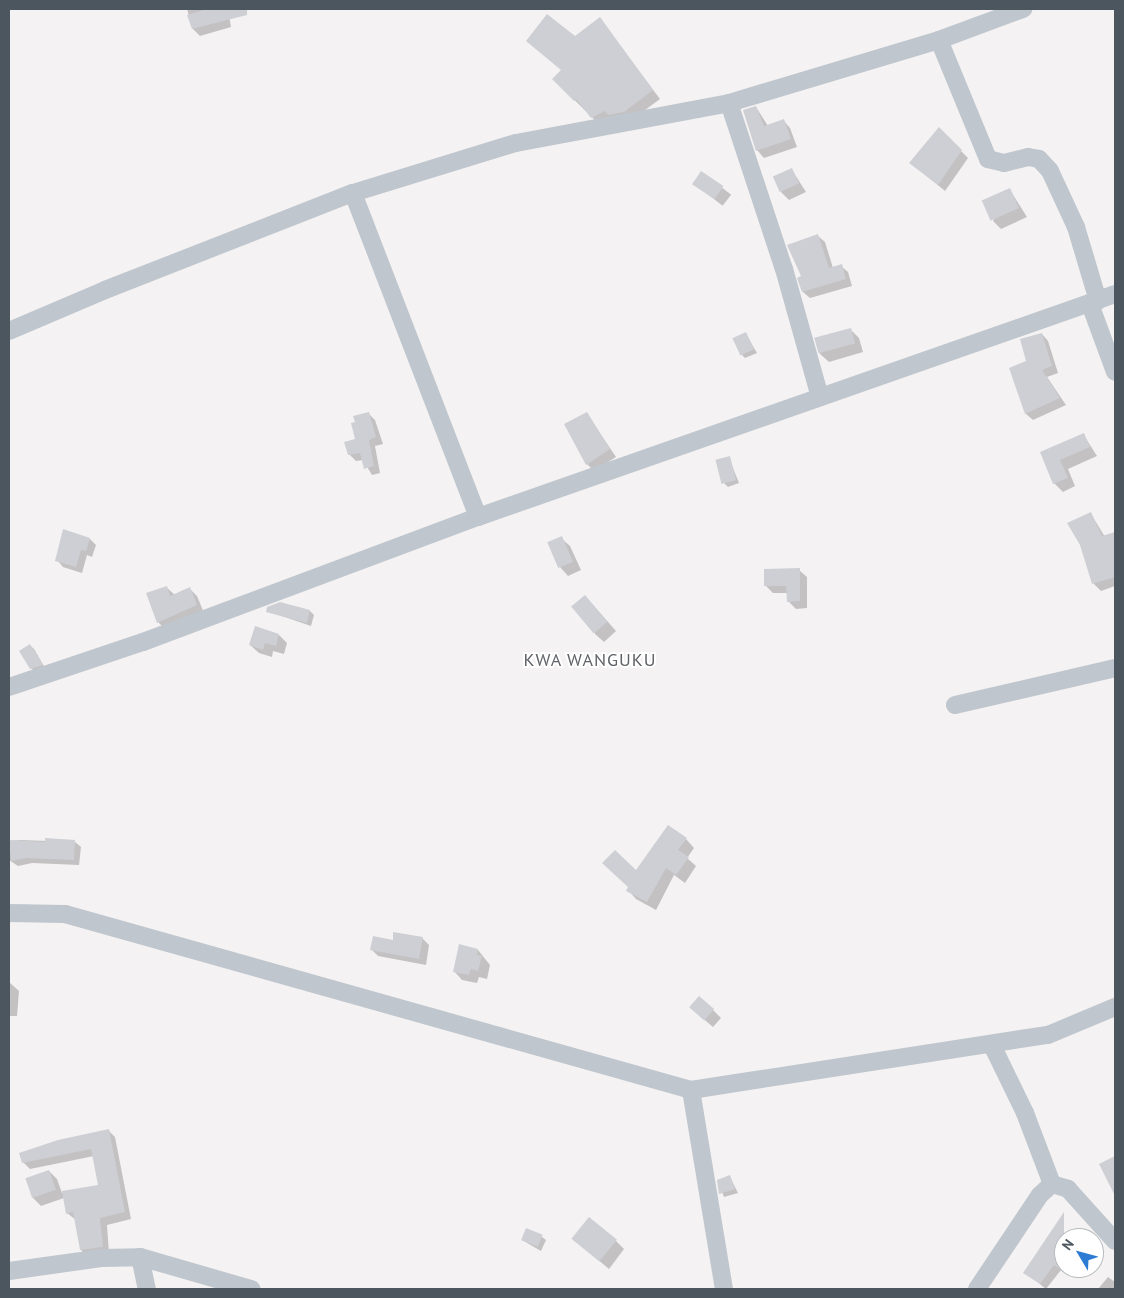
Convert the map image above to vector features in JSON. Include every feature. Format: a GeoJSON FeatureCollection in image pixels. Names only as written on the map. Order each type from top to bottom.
{"type":"FeatureCollection","features":[{"type":"Feature","properties":{"kind":"street"},"geometry":{"type":"LineString","coordinates":[[9,331],[105,290],[353,193],[516,143],[729,103],[939,40],[1023,9]]}},
{"type":"Feature","properties":{"kind":"street"},"geometry":{"type":"LineString","coordinates":[[939,40],[988,159],[1004,163],[1028,157],[1039,159],[1050,171],[1076,227],[1094,303],[1115,372]]}},
{"type":"Feature","properties":{"kind":"street"},"geometry":{"type":"LineString","coordinates":[[729,103],[784,269],[820,397]]}},
{"type":"Feature","properties":{"kind":"street"},"geometry":{"type":"LineString","coordinates":[[353,193],[478,517]]}},
{"type":"Feature","properties":{"kind":"street"},"geometry":{"type":"LineString","coordinates":[[9,687],[143,642],[478,517],[1094,303],[1115,294]]}},
{"type":"Feature","properties":{"kind":"street"},"geometry":{"type":"LineString","coordinates":[[955,705],[1115,668]]}},
{"type":"Feature","properties":{"kind":"street"},"geometry":{"type":"LineString","coordinates":[[9,913],[65,914],[690,1090],[1048,1035],[1115,1007]]}},
{"type":"Feature","properties":{"kind":"street"},"geometry":{"type":"LineString","coordinates":[[992,1045],[1025,1113],[1038,1153],[1052,1184],[1068,1189],[1115,1241]]}},
{"type":"Feature","properties":{"kind":"street"},"geometry":{"type":"LineString","coordinates":[[690,1090],[724,1289]]}},
{"type":"Feature","properties":{"kind":"street"},"geometry":{"type":"LineString","coordinates":[[977,1289],[1040,1195],[1052,1184]]}},
{"type":"Feature","properties":{"kind":"street"},"geometry":{"type":"LineString","coordinates":[[140,1257],[146,1289]]}},
{"type":"Feature","properties":{"kind":"street"},"geometry":{"type":"LineString","coordinates":[[9,1271],[102,1258],[140,1257],[251,1289]]}},
{"type":"Feature","properties":{"kind":"building"},"geometry":{"type":"Polygon","coordinates":[[[207,9],[247,9],[247,15],[192,29],[187,15],[207,9]]]}},
{"type":"Feature","properties":{"kind":"building"},"geometry":{"type":"Polygon","coordinates":[[[547,14],[575,36],[600,17],[653,90],[624,112],[608,115],[605,111],[591,118],[576,99],[574,101],[552,79],[561,70],[526,41],[547,14]]]}},
{"type":"Feature","properties":{"kind":"building"},"geometry":{"type":"Polygon","coordinates":[[[756,106],[764,126],[784,119],[791,139],[756,151],[743,110],[756,106]]]}},
{"type":"Feature","properties":{"kind":"building"},"geometry":{"type":"Polygon","coordinates":[[[939,127],[962,150],[938,185],[909,163],[939,127]]]}},
{"type":"Feature","properties":{"kind":"building"},"geometry":{"type":"Polygon","coordinates":[[[792,168],[799,184],[780,192],[773,177],[792,168]]]}},
{"type":"Feature","properties":{"kind":"building"},"geometry":{"type":"Polygon","coordinates":[[[701,171],[723,186],[714,199],[692,184],[701,171]]]}},
{"type":"Feature","properties":{"kind":"building"},"geometry":{"type":"Polygon","coordinates":[[[1010,188],[1019,208],[991,221],[982,201],[1010,188]]]}},
{"type":"Feature","properties":{"kind":"building"},"geometry":{"type":"Polygon","coordinates":[[[818,234],[829,268],[842,264],[846,279],[802,292],[797,278],[801,276],[787,245],[818,234]]]}},
{"type":"Feature","properties":{"kind":"building"},"geometry":{"type":"Polygon","coordinates":[[[851,328],[855,343],[818,353],[814,338],[851,328]]]}},
{"type":"Feature","properties":{"kind":"building"},"geometry":{"type":"Polygon","coordinates":[[[746,332],[754,349],[740,356],[732,338],[746,332]]]}},
{"type":"Feature","properties":{"kind":"building"},"geometry":{"type":"Polygon","coordinates":[[[1042,333],[1052,366],[1042,370],[1060,398],[1025,414],[1009,368],[1026,361],[1020,339],[1042,333]]]}},
{"type":"Feature","properties":{"kind":"building"},"geometry":{"type":"Polygon","coordinates":[[[369,412],[376,437],[369,440],[374,466],[364,469],[360,453],[348,455],[344,442],[355,439],[351,423],[355,422],[353,416],[369,412]]]}},
{"type":"Feature","properties":{"kind":"building"},"geometry":{"type":"Polygon","coordinates":[[[587,412],[610,449],[586,465],[564,424],[587,412]]]}},
{"type":"Feature","properties":{"kind":"building"},"geometry":{"type":"Polygon","coordinates":[[[1084,433],[1090,447],[1060,460],[1068,478],[1053,484],[1040,452],[1084,433]]]}},
{"type":"Feature","properties":{"kind":"building"},"geometry":{"type":"Polygon","coordinates":[[[730,456],[736,480],[721,484],[715,460],[730,456]]]}},
{"type":"Feature","properties":{"kind":"building"},"geometry":{"type":"Polygon","coordinates":[[[1091,512],[1102,536],[1115,532],[1115,577],[1092,584],[1080,545],[1067,523],[1091,512]]]}},
{"type":"Feature","properties":{"kind":"building"},"geometry":{"type":"Polygon","coordinates":[[[63,529],[90,538],[86,551],[81,550],[76,567],[55,561],[63,529]]]}},
{"type":"Feature","properties":{"kind":"building"},"geometry":{"type":"Polygon","coordinates":[[[562,536],[573,562],[558,568],[547,542],[562,536]]]}},
{"type":"Feature","properties":{"kind":"building"},"geometry":{"type":"Polygon","coordinates":[[[800,568],[800,601],[787,602],[786,586],[764,586],[764,569],[800,568]]]}},
{"type":"Feature","properties":{"kind":"building"},"geometry":{"type":"Polygon","coordinates":[[[167,586],[170,596],[190,587],[197,605],[157,623],[146,593],[167,586]]]}},
{"type":"Feature","properties":{"kind":"building"},"geometry":{"type":"Polygon","coordinates":[[[585,595],[607,622],[594,633],[571,607],[585,595]]]}},
{"type":"Feature","properties":{"kind":"building"},"geometry":{"type":"Polygon","coordinates":[[[280,602],[310,610],[307,623],[266,612],[267,607],[280,602]]]}},
{"type":"Feature","properties":{"kind":"building"},"geometry":{"type":"Polygon","coordinates":[[[255,626],[279,634],[276,646],[265,643],[263,650],[249,645],[255,626]]]}},
{"type":"Feature","properties":{"kind":"building"},"geometry":{"type":"Polygon","coordinates":[[[30,644],[43,665],[30,669],[19,651],[30,644]]]}},
{"type":"Feature","properties":{"kind":"building"},"geometry":{"type":"Polygon","coordinates":[[[668,825],[687,838],[678,850],[689,857],[676,875],[666,868],[647,902],[626,891],[628,887],[602,863],[615,850],[636,870],[668,825]]]}},
{"type":"Feature","properties":{"kind":"building"},"geometry":{"type":"Polygon","coordinates":[[[45,838],[75,840],[74,860],[26,858],[11,861],[9,840],[45,842],[45,838]]]}},
{"type":"Feature","properties":{"kind":"building"},"geometry":{"type":"Polygon","coordinates":[[[393,932],[423,937],[419,959],[370,950],[373,936],[393,940],[393,932]]]}},
{"type":"Feature","properties":{"kind":"building"},"geometry":{"type":"Polygon","coordinates":[[[459,944],[478,949],[477,955],[482,956],[478,971],[471,969],[469,975],[453,972],[459,944]]]}},
{"type":"Feature","properties":{"kind":"building"},"geometry":{"type":"Polygon","coordinates":[[[699,996],[714,1009],[704,1020],[689,1007],[699,996]]]}},
{"type":"Feature","properties":{"kind":"building"},"geometry":{"type":"Polygon","coordinates":[[[109,1129],[125,1212],[100,1218],[103,1247],[80,1250],[73,1212],[66,1214],[62,1191],[98,1185],[91,1149],[22,1163],[19,1153],[58,1140],[109,1129]]]}},
{"type":"Feature","properties":{"kind":"building"},"geometry":{"type":"Polygon","coordinates":[[[1115,1156],[1115,1196],[1099,1164],[1115,1156]]]}},
{"type":"Feature","properties":{"kind":"building"},"geometry":{"type":"Polygon","coordinates":[[[49,1170],[56,1190],[32,1198],[25,1178],[49,1170]]]}},
{"type":"Feature","properties":{"kind":"building"},"geometry":{"type":"Polygon","coordinates":[[[730,1175],[735,1189],[719,1194],[717,1180],[730,1175]]]}},
{"type":"Feature","properties":{"kind":"building"},"geometry":{"type":"Polygon","coordinates":[[[1064,1212],[1064,1228],[1054,1228],[1054,1265],[1040,1284],[1023,1273],[1064,1212]]]}},
{"type":"Feature","properties":{"kind":"building"},"geometry":{"type":"Polygon","coordinates":[[[589,1217],[617,1240],[599,1261],[571,1239],[589,1217]]]}},
{"type":"Feature","properties":{"kind":"building"},"geometry":{"type":"Polygon","coordinates":[[[526,1228],[543,1235],[538,1247],[521,1240],[526,1228]]]}},
{"type":"Feature","properties":{"kind":"district","name":"KWA WANGUKU"},"geometry":{"type":"Point","coordinates":[590,660]}}]}
